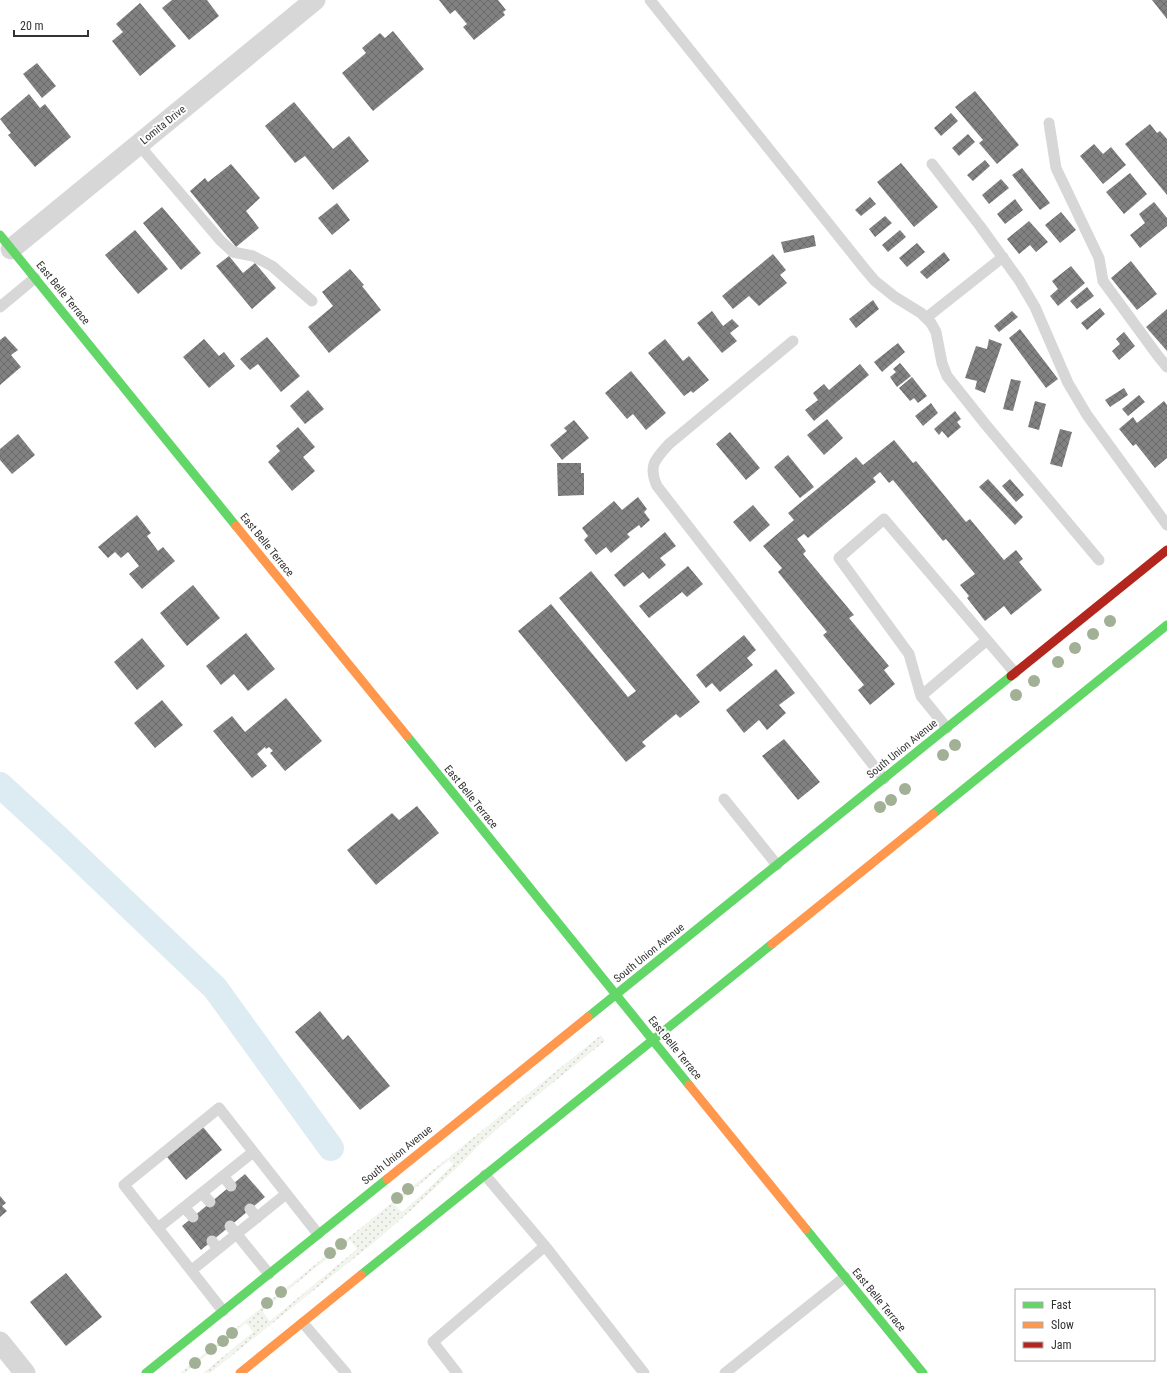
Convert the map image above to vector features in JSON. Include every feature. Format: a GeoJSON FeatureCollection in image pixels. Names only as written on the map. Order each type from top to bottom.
{"type":"FeatureCollection","features":[{"type":"Feature","properties":{"kind":"main road","name":"East Belle Terrace"},"geometry":{"type":"LineString","coordinates":[[6,242],[923,1373]]}},
{"type":"Feature","properties":{"kind":"main road","name":"South Union Avenue"},"geometry":{"type":"LineString","coordinates":[[146,1373],[1167,550]]}},
{"type":"Feature","properties":{"kind":"main road"},"geometry":{"type":"LineString","coordinates":[[240,1373],[1167,624]]}},
{"type":"Feature","properties":{"kind":"street","name":"Lomita Drive"},"geometry":{"type":"LineString","coordinates":[[6,242],[139,145],[315,0]]}},
{"type":"Feature","properties":{"kind":"street"},"geometry":{"type":"LineString","coordinates":[[0,1342],[25,1373]]}},
{"type":"Feature","properties":{"kind":"lane"},"geometry":{"type":"LineString","coordinates":[[650,0],[875,281],[895,298],[921,313],[931,323],[936,332],[942,363],[947,376],[986,426],[1099,560]]}},
{"type":"Feature","properties":{"kind":"lane"},"geometry":{"type":"LineString","coordinates":[[1049,123],[1056,168],[1099,258],[1103,281],[1167,367]]}},
{"type":"Feature","properties":{"kind":"lane"},"geometry":{"type":"LineString","coordinates":[[139,145],[220,240],[233,252],[253,256],[272,266],[312,301]]}},
{"type":"Feature","properties":{"kind":"lane"},"geometry":{"type":"LineString","coordinates":[[932,164],[1019,280],[1035,307],[1068,382],[1087,415],[1167,525]]}},
{"type":"Feature","properties":{"kind":"lane"},"geometry":{"type":"LineString","coordinates":[[926,318],[1003,258]]}},
{"type":"Feature","properties":{"kind":"lane"},"geometry":{"type":"LineString","coordinates":[[0,307],[35,278]]}},
{"type":"Feature","properties":{"kind":"lane"},"geometry":{"type":"LineString","coordinates":[[793,341],[669,444],[653,465],[652,475],[657,486],[884,779]]}},
{"type":"Feature","properties":{"kind":"lane"},"geometry":{"type":"LineString","coordinates":[[947,728],[921,696],[909,654],[839,558],[884,519],[1015,673]]}},
{"type":"Feature","properties":{"kind":"lane"},"geometry":{"type":"LineString","coordinates":[[921,696],[987,640]]}},
{"type":"Feature","properties":{"kind":"lane"},"geometry":{"type":"LineString","coordinates":[[724,799],[777,865]]}},
{"type":"Feature","properties":{"kind":"lane"},"geometry":{"type":"LineString","coordinates":[[223,1311],[124,1185],[130,1180],[219,1108],[318,1234]]}},
{"type":"Feature","properties":{"kind":"lane"},"geometry":{"type":"LineString","coordinates":[[158,1228],[253,1152]]}},
{"type":"Feature","properties":{"kind":"lane"},"geometry":{"type":"LineString","coordinates":[[485,1175],[545,1246],[644,1373]]}},
{"type":"Feature","properties":{"kind":"lane"},"geometry":{"type":"LineString","coordinates":[[223,1176],[230,1186]]}},
{"type":"Feature","properties":{"kind":"lane"},"geometry":{"type":"LineString","coordinates":[[202,1193],[210,1202]]}},
{"type":"Feature","properties":{"kind":"lane"},"geometry":{"type":"LineString","coordinates":[[192,1270],[215,1245],[233,1230],[254,1214],[286,1194]]}},
{"type":"Feature","properties":{"kind":"lane"},"geometry":{"type":"LineString","coordinates":[[184,1207],[193,1217]]}},
{"type":"Feature","properties":{"kind":"lane"},"geometry":{"type":"LineString","coordinates":[[233,1230],[269,1274]]}},
{"type":"Feature","properties":{"kind":"lane"},"geometry":{"type":"LineString","coordinates":[[457,1373],[433,1342],[545,1246]]}},
{"type":"Feature","properties":{"kind":"lane"},"geometry":{"type":"LineString","coordinates":[[725,1373],[845,1277]]}},
{"type":"Feature","properties":{"kind":"lane"},"geometry":{"type":"LineString","coordinates":[[303,1323],[346,1373]]}},
{"type":"Feature","properties":{"kind":"shaded area"},"geometry":{"type":"Polygon","coordinates":[[[601,1035],[605,1041],[519,1110],[477,1147],[460,1165],[409,1212],[372,1244],[210,1373],[203,1373],[253,1332],[246,1323],[185,1373],[180,1373],[601,1035]],[[449,1160],[395,1205],[402,1212],[453,1164],[449,1160]],[[350,1240],[262,1311],[270,1321],[357,1249],[350,1240]]]}},
{"type":"Feature","properties":{"kind":"building"},"geometry":{"type":"Polygon","coordinates":[[[172,0],[207,0],[219,16],[189,40],[162,8],[172,0]]]}},
{"type":"Feature","properties":{"kind":"building"},"geometry":{"type":"Polygon","coordinates":[[[439,0],[498,0],[506,10],[503,12],[505,15],[474,40],[463,27],[467,24],[455,10],[450,14],[439,0]]]}},
{"type":"Feature","properties":{"kind":"building"},"geometry":{"type":"Polygon","coordinates":[[[1152,0],[1167,0],[1167,19],[1152,0]]]}},
{"type":"Feature","properties":{"kind":"building"},"geometry":{"type":"Polygon","coordinates":[[[140,3],[176,46],[140,76],[112,41],[123,32],[116,24],[140,3]]]}},
{"type":"Feature","properties":{"kind":"building"},"geometry":{"type":"Polygon","coordinates":[[[393,31],[424,69],[373,111],[342,73],[366,53],[362,48],[380,33],[385,38],[393,31]]]}},
{"type":"Feature","properties":{"kind":"building"},"geometry":{"type":"Polygon","coordinates":[[[37,63],[56,86],[42,98],[23,74],[37,63]]]}},
{"type":"Feature","properties":{"kind":"building"},"geometry":{"type":"Polygon","coordinates":[[[975,91],[1019,145],[997,164],[979,143],[983,140],[955,107],[975,91]]]}},
{"type":"Feature","properties":{"kind":"building"},"geometry":{"type":"Polygon","coordinates":[[[29,94],[40,108],[45,104],[71,137],[35,167],[8,135],[11,133],[0,119],[29,94]]]}},
{"type":"Feature","properties":{"kind":"building"},"geometry":{"type":"Polygon","coordinates":[[[294,102],[333,149],[349,136],[369,161],[333,190],[305,156],[295,163],[265,126],[294,102]]]}},
{"type":"Feature","properties":{"kind":"building"},"geometry":{"type":"Polygon","coordinates":[[[951,113],[958,121],[941,136],[934,128],[951,113]]]}},
{"type":"Feature","properties":{"kind":"building"},"geometry":{"type":"Polygon","coordinates":[[[1150,124],[1157,133],[1160,131],[1167,139],[1167,195],[1125,144],[1150,124]]]}},
{"type":"Feature","properties":{"kind":"building"},"geometry":{"type":"Polygon","coordinates":[[[968,134],[975,142],[959,156],[952,148],[968,134]]]}},
{"type":"Feature","properties":{"kind":"building"},"geometry":{"type":"Polygon","coordinates":[[[1094,144],[1103,154],[1111,147],[1126,165],[1103,184],[1080,156],[1094,144]]]}},
{"type":"Feature","properties":{"kind":"building"},"geometry":{"type":"Polygon","coordinates":[[[985,160],[990,166],[973,181],[967,175],[985,160]]]}},
{"type":"Feature","properties":{"kind":"building"},"geometry":{"type":"Polygon","coordinates":[[[901,163],[938,207],[914,227],[877,182],[901,163]]]}},
{"type":"Feature","properties":{"kind":"building"},"geometry":{"type":"Polygon","coordinates":[[[231,164],[260,198],[246,211],[259,228],[236,247],[190,191],[205,178],[208,182],[231,164]]]}},
{"type":"Feature","properties":{"kind":"building"},"geometry":{"type":"Polygon","coordinates":[[[1022,168],[1050,203],[1040,210],[1012,175],[1022,168]]]}},
{"type":"Feature","properties":{"kind":"building"},"geometry":{"type":"Polygon","coordinates":[[[1130,173],[1147,194],[1124,214],[1106,192],[1130,173]]]}},
{"type":"Feature","properties":{"kind":"building"},"geometry":{"type":"Polygon","coordinates":[[[1001,179],[1009,188],[989,204],[982,195],[1001,179]]]}},
{"type":"Feature","properties":{"kind":"building"},"geometry":{"type":"Polygon","coordinates":[[[870,197],[876,204],[861,216],[855,210],[870,197]]]}},
{"type":"Feature","properties":{"kind":"building"},"geometry":{"type":"Polygon","coordinates":[[[1015,199],[1023,210],[1005,224],[997,214],[1015,199]]]}},
{"type":"Feature","properties":{"kind":"building"},"geometry":{"type":"Polygon","coordinates":[[[1154,202],[1167,218],[1167,226],[1140,248],[1130,235],[1145,223],[1139,214],[1154,202]]]}},
{"type":"Feature","properties":{"kind":"building"},"geometry":{"type":"Polygon","coordinates":[[[337,203],[350,220],[332,235],[318,218],[337,203]]]}},
{"type":"Feature","properties":{"kind":"building"},"geometry":{"type":"Polygon","coordinates":[[[162,207],[201,253],[181,270],[143,223],[162,207]]]}},
{"type":"Feature","properties":{"kind":"building"},"geometry":{"type":"Polygon","coordinates":[[[1061,212],[1076,230],[1060,243],[1045,225],[1061,212]]]}},
{"type":"Feature","properties":{"kind":"building"},"geometry":{"type":"Polygon","coordinates":[[[885,216],[892,223],[875,237],[869,229],[885,216]]]}},
{"type":"Feature","properties":{"kind":"building"},"geometry":{"type":"Polygon","coordinates":[[[1029,221],[1048,242],[1036,252],[1030,245],[1019,254],[1007,239],[1029,221]]]}},
{"type":"Feature","properties":{"kind":"building"},"geometry":{"type":"Polygon","coordinates":[[[135,230],[168,269],[138,294],[105,255],[135,230]]]}},
{"type":"Feature","properties":{"kind":"building"},"geometry":{"type":"Polygon","coordinates":[[[900,230],[906,237],[888,252],[882,245],[900,230]]]}},
{"type":"Feature","properties":{"kind":"building"},"geometry":{"type":"Polygon","coordinates":[[[814,235],[816,246],[784,253],[781,242],[814,235]]]}},
{"type":"Feature","properties":{"kind":"building"},"geometry":{"type":"Polygon","coordinates":[[[917,243],[925,252],[907,267],[899,258],[917,243]]]}},
{"type":"Feature","properties":{"kind":"building"},"geometry":{"type":"Polygon","coordinates":[[[944,252],[950,260],[927,279],[920,272],[944,252]]]}},
{"type":"Feature","properties":{"kind":"building"},"geometry":{"type":"Polygon","coordinates":[[[773,254],[786,270],[780,275],[787,283],[759,306],[749,296],[733,309],[722,296],[773,254]]]}},
{"type":"Feature","properties":{"kind":"building"},"geometry":{"type":"Polygon","coordinates":[[[229,256],[243,273],[255,263],[276,288],[252,309],[216,266],[229,256]]]}},
{"type":"Feature","properties":{"kind":"building"},"geometry":{"type":"Polygon","coordinates":[[[1131,261],[1157,294],[1137,310],[1111,278],[1131,261]]]}},
{"type":"Feature","properties":{"kind":"building"},"geometry":{"type":"Polygon","coordinates":[[[1071,266],[1085,283],[1058,306],[1050,296],[1058,289],[1052,281],[1071,266]]]}},
{"type":"Feature","properties":{"kind":"building"},"geometry":{"type":"Polygon","coordinates":[[[350,269],[364,285],[362,286],[381,310],[329,353],[308,327],[333,306],[322,292],[350,269]]]}},
{"type":"Feature","properties":{"kind":"building"},"geometry":{"type":"Polygon","coordinates":[[[1087,287],[1094,296],[1077,309],[1070,301],[1087,287]]]}},
{"type":"Feature","properties":{"kind":"building"},"geometry":{"type":"Polygon","coordinates":[[[873,300],[879,309],[856,328],[849,319],[873,300]]]}},
{"type":"Feature","properties":{"kind":"building"},"geometry":{"type":"Polygon","coordinates":[[[1100,308],[1105,314],[1087,330],[1081,323],[1100,308]]]}},
{"type":"Feature","properties":{"kind":"building"},"geometry":{"type":"Polygon","coordinates":[[[1167,309],[1167,351],[1146,327],[1167,309]]]}},
{"type":"Feature","properties":{"kind":"building"},"geometry":{"type":"Polygon","coordinates":[[[712,311],[723,326],[732,319],[739,326],[730,333],[737,341],[722,353],[697,323],[712,311]]]}},
{"type":"Feature","properties":{"kind":"building"},"geometry":{"type":"Polygon","coordinates":[[[1012,311],[1018,317],[999,332],[994,326],[1012,311]]]}},
{"type":"Feature","properties":{"kind":"building"},"geometry":{"type":"Polygon","coordinates":[[[1020,329],[1058,379],[1046,388],[1009,338],[1020,329]]]}},
{"type":"Feature","properties":{"kind":"building"},"geometry":{"type":"Polygon","coordinates":[[[1124,332],[1135,346],[1119,360],[1112,351],[1120,344],[1116,339],[1124,332]]]}},
{"type":"Feature","properties":{"kind":"building"},"geometry":{"type":"Polygon","coordinates":[[[5,336],[18,350],[11,355],[21,367],[0,385],[0,340],[5,336]]]}},
{"type":"Feature","properties":{"kind":"building"},"geometry":{"type":"Polygon","coordinates":[[[267,337],[300,376],[281,392],[258,364],[250,370],[240,359],[267,337]]]}},
{"type":"Feature","properties":{"kind":"building"},"geometry":{"type":"Polygon","coordinates":[[[204,339],[219,356],[224,352],[235,366],[209,388],[183,357],[204,339]]]}},
{"type":"Feature","properties":{"kind":"building"},"geometry":{"type":"Polygon","coordinates":[[[665,339],[683,361],[689,356],[709,380],[693,393],[691,391],[684,396],[648,353],[665,339]]]}},
{"type":"Feature","properties":{"kind":"building"},"geometry":{"type":"Polygon","coordinates":[[[989,339],[1002,344],[985,393],[975,389],[977,381],[965,378],[976,346],[987,349],[989,339]]]}},
{"type":"Feature","properties":{"kind":"building"},"geometry":{"type":"Polygon","coordinates":[[[898,343],[905,352],[882,372],[874,362],[898,343]]]}},
{"type":"Feature","properties":{"kind":"building"},"geometry":{"type":"Polygon","coordinates":[[[900,363],[911,376],[897,387],[890,377],[896,372],[893,369],[900,363]]]}},
{"type":"Feature","properties":{"kind":"building"},"geometry":{"type":"Polygon","coordinates":[[[860,364],[869,375],[814,421],[805,410],[818,400],[813,393],[824,384],[829,390],[860,364]]]}},
{"type":"Feature","properties":{"kind":"building"},"geometry":{"type":"Polygon","coordinates":[[[631,371],[666,413],[646,430],[633,414],[627,419],[605,393],[631,371]]]}},
{"type":"Feature","properties":{"kind":"building"},"geometry":{"type":"Polygon","coordinates":[[[912,377],[927,396],[918,403],[914,398],[910,401],[899,388],[912,377]]]}},
{"type":"Feature","properties":{"kind":"building"},"geometry":{"type":"Polygon","coordinates":[[[1011,379],[1021,381],[1013,411],[1003,409],[1011,379]]]}},
{"type":"Feature","properties":{"kind":"building"},"geometry":{"type":"Polygon","coordinates":[[[1124,388],[1128,395],[1110,407],[1105,400],[1124,388]]]}},
{"type":"Feature","properties":{"kind":"building"},"geometry":{"type":"Polygon","coordinates":[[[308,390],[324,409],[305,424],[290,406],[308,390]]]}},
{"type":"Feature","properties":{"kind":"building"},"geometry":{"type":"Polygon","coordinates":[[[1139,395],[1145,402],[1128,416],[1122,409],[1139,395]]]}},
{"type":"Feature","properties":{"kind":"building"},"geometry":{"type":"Polygon","coordinates":[[[1035,401],[1046,404],[1039,430],[1028,427],[1035,401]]]}},
{"type":"Feature","properties":{"kind":"building"},"geometry":{"type":"Polygon","coordinates":[[[1164,401],[1167,405],[1167,458],[1155,468],[1136,444],[1133,446],[1119,429],[1133,417],[1137,423],[1164,401]]]}},
{"type":"Feature","properties":{"kind":"building"},"geometry":{"type":"Polygon","coordinates":[[[931,403],[938,413],[923,426],[915,416],[931,403]]]}},
{"type":"Feature","properties":{"kind":"building"},"geometry":{"type":"Polygon","coordinates":[[[955,411],[961,419],[957,422],[961,427],[948,438],[942,431],[939,435],[934,429],[955,411]]]}},
{"type":"Feature","properties":{"kind":"building"},"geometry":{"type":"Polygon","coordinates":[[[827,419],[843,438],[824,455],[807,435],[827,419]]]}},
{"type":"Feature","properties":{"kind":"building"},"geometry":{"type":"Polygon","coordinates":[[[574,420],[589,438],[562,460],[550,445],[567,431],[564,428],[574,420]]]}},
{"type":"Feature","properties":{"kind":"building"},"geometry":{"type":"Polygon","coordinates":[[[298,427],[315,447],[303,457],[315,471],[292,491],[268,462],[280,451],[276,446],[298,427]]]}},
{"type":"Feature","properties":{"kind":"building"},"geometry":{"type":"Polygon","coordinates":[[[1060,429],[1072,432],[1062,467],[1050,464],[1060,429]]]}},
{"type":"Feature","properties":{"kind":"building"},"geometry":{"type":"Polygon","coordinates":[[[730,432],[760,468],[746,480],[716,444],[730,432]]]}},
{"type":"Feature","properties":{"kind":"building"},"geometry":{"type":"Polygon","coordinates":[[[18,434],[35,455],[12,474],[0,460],[0,449],[18,434]]]}},
{"type":"Feature","properties":{"kind":"building"},"geometry":{"type":"Polygon","coordinates":[[[894,440],[913,463],[916,461],[966,522],[970,519],[1004,560],[1016,550],[1023,559],[1019,562],[1042,590],[1011,615],[1004,606],[985,621],[967,598],[969,596],[960,585],[975,574],[946,539],[943,541],[893,480],[889,483],[880,472],[873,478],[876,482],[808,538],[804,534],[797,539],[806,551],[803,554],[854,615],[849,618],[889,666],[884,670],[895,684],[870,705],[858,690],[864,685],[823,635],[827,632],[778,572],[782,568],[763,546],[794,520],[788,513],[856,457],[863,465],[894,440]]]}},
{"type":"Feature","properties":{"kind":"building"},"geometry":{"type":"Polygon","coordinates":[[[788,455],[814,487],[800,498],[774,467],[788,455]]]}},
{"type":"Feature","properties":{"kind":"building"},"geometry":{"type":"Polygon","coordinates":[[[557,463],[581,463],[581,473],[584,473],[584,495],[558,496],[557,463]]]}},
{"type":"Feature","properties":{"kind":"building"},"geometry":{"type":"Polygon","coordinates":[[[988,479],[1023,517],[1015,525],[979,487],[988,479]]]}},
{"type":"Feature","properties":{"kind":"building"},"geometry":{"type":"Polygon","coordinates":[[[1010,479],[1024,495],[1016,502],[1002,486],[1010,479]]]}},
{"type":"Feature","properties":{"kind":"building"},"geometry":{"type":"Polygon","coordinates":[[[638,497],[647,509],[644,512],[650,520],[641,528],[639,525],[627,534],[630,537],[611,553],[606,547],[596,555],[584,540],[588,536],[582,528],[614,501],[622,510],[638,497]]]}},
{"type":"Feature","properties":{"kind":"building"},"geometry":{"type":"Polygon","coordinates":[[[753,505],[770,525],[750,542],[733,522],[753,505]]]}},
{"type":"Feature","properties":{"kind":"building"},"geometry":{"type":"Polygon","coordinates":[[[137,515],[151,533],[147,536],[158,551],[163,547],[175,561],[142,589],[129,574],[139,566],[128,552],[121,558],[115,552],[108,558],[98,547],[137,515]]]}},
{"type":"Feature","properties":{"kind":"building"},"geometry":{"type":"Polygon","coordinates":[[[665,532],[676,546],[660,558],[666,565],[649,579],[643,572],[624,587],[614,575],[665,532]]]}},
{"type":"Feature","properties":{"kind":"building"},"geometry":{"type":"Polygon","coordinates":[[[688,566],[703,584],[687,597],[682,592],[649,618],[639,606],[688,566]]]}},
{"type":"Feature","properties":{"kind":"building"},"geometry":{"type":"Polygon","coordinates":[[[591,571],[700,702],[680,718],[676,714],[642,742],[646,746],[626,762],[518,631],[551,604],[628,697],[636,691],[559,598],[591,571]]]}},
{"type":"Feature","properties":{"kind":"building"},"geometry":{"type":"Polygon","coordinates":[[[193,585],[220,618],[187,646],[160,613],[193,585]]]}},
{"type":"Feature","properties":{"kind":"building"},"geometry":{"type":"Polygon","coordinates":[[[246,633],[275,669],[248,691],[234,674],[221,685],[206,666],[246,633]]]}},
{"type":"Feature","properties":{"kind":"building"},"geometry":{"type":"Polygon","coordinates":[[[744,635],[756,650],[747,658],[753,665],[720,692],[712,683],[706,688],[696,675],[744,635]]]}},
{"type":"Feature","properties":{"kind":"building"},"geometry":{"type":"Polygon","coordinates":[[[142,638],[165,666],[137,690],[114,662],[142,638]]]}},
{"type":"Feature","properties":{"kind":"building"},"geometry":{"type":"Polygon","coordinates":[[[776,669],[795,693],[779,705],[786,713],[767,730],[759,720],[744,733],[726,710],[776,669]]]}},
{"type":"Feature","properties":{"kind":"building"},"geometry":{"type":"Polygon","coordinates":[[[286,698],[322,741],[285,771],[270,753],[273,751],[269,747],[266,749],[265,747],[257,754],[267,766],[252,778],[213,731],[232,716],[245,732],[286,698]]]}},
{"type":"Feature","properties":{"kind":"building"},"geometry":{"type":"Polygon","coordinates":[[[162,700],[183,725],[155,748],[134,723],[162,700]]]}},
{"type":"Feature","properties":{"kind":"building"},"geometry":{"type":"Polygon","coordinates":[[[784,739],[820,782],[798,800],[762,756],[784,739]]]}},
{"type":"Feature","properties":{"kind":"building"},"geometry":{"type":"Polygon","coordinates":[[[417,806],[439,833],[376,885],[347,850],[392,813],[399,820],[417,806]]]}},
{"type":"Feature","properties":{"kind":"building"},"geometry":{"type":"Polygon","coordinates":[[[320,1011],[343,1040],[348,1035],[390,1086],[360,1110],[295,1032],[320,1011]]]}},
{"type":"Feature","properties":{"kind":"building"},"geometry":{"type":"Polygon","coordinates":[[[203,1127],[222,1150],[186,1180],[167,1157],[203,1127]]]}},
{"type":"Feature","properties":{"kind":"building"},"geometry":{"type":"Polygon","coordinates":[[[245,1174],[265,1197],[201,1250],[182,1226],[245,1174]]]}},
{"type":"Feature","properties":{"kind":"building"},"geometry":{"type":"Polygon","coordinates":[[[0,1196],[6,1203],[2,1206],[7,1211],[0,1217],[0,1196]]]}},
{"type":"Feature","properties":{"kind":"building"},"geometry":{"type":"Polygon","coordinates":[[[66,1273],[102,1317],[66,1346],[30,1302],[66,1273]]]}},
{"type":"Feature","properties":{"kind":"waterway"},"geometry":{"type":"LineString","coordinates":[[0,785],[59,839],[215,988],[331,1148]]}},
{"type":"Feature","properties":{"kind":"traffic: fast"},"geometry":{"type":"LineString","coordinates":[[0,235],[236,526]]}},
{"type":"Feature","properties":{"kind":"traffic: fast"},"geometry":{"type":"LineString","coordinates":[[933,814],[1167,625]]}},
{"type":"Feature","properties":{"kind":"traffic: fast"},"geometry":{"type":"LineString","coordinates":[[588,1017],[1011,676]]}},
{"type":"Feature","properties":{"kind":"traffic: fast"},"geometry":{"type":"LineString","coordinates":[[407,736],[689,1085]]}},
{"type":"Feature","properties":{"kind":"traffic: fast"},"geometry":{"type":"LineString","coordinates":[[361,1275],[772,944]]}},
{"type":"Feature","properties":{"kind":"traffic: fast"},"geometry":{"type":"LineString","coordinates":[[146,1373],[387,1179]]}},
{"type":"Feature","properties":{"kind":"traffic: fast"},"geometry":{"type":"LineString","coordinates":[[806,1229],[923,1373]]}},
{"type":"Feature","properties":{"kind":"traffic: slow"},"geometry":{"type":"LineString","coordinates":[[236,526],[407,736]]}},
{"type":"Feature","properties":{"kind":"traffic: slow"},"geometry":{"type":"LineString","coordinates":[[772,944],[933,814]]}},
{"type":"Feature","properties":{"kind":"traffic: slow"},"geometry":{"type":"LineString","coordinates":[[387,1179],[588,1017]]}},
{"type":"Feature","properties":{"kind":"traffic: slow"},"geometry":{"type":"LineString","coordinates":[[689,1085],[806,1229]]}},
{"type":"Feature","properties":{"kind":"traffic: slow"},"geometry":{"type":"LineString","coordinates":[[240,1373],[361,1275]]}},
{"type":"Feature","properties":{"kind":"traffic: jam"},"geometry":{"type":"LineString","coordinates":[[1011,676],[1167,550]]}}]}
